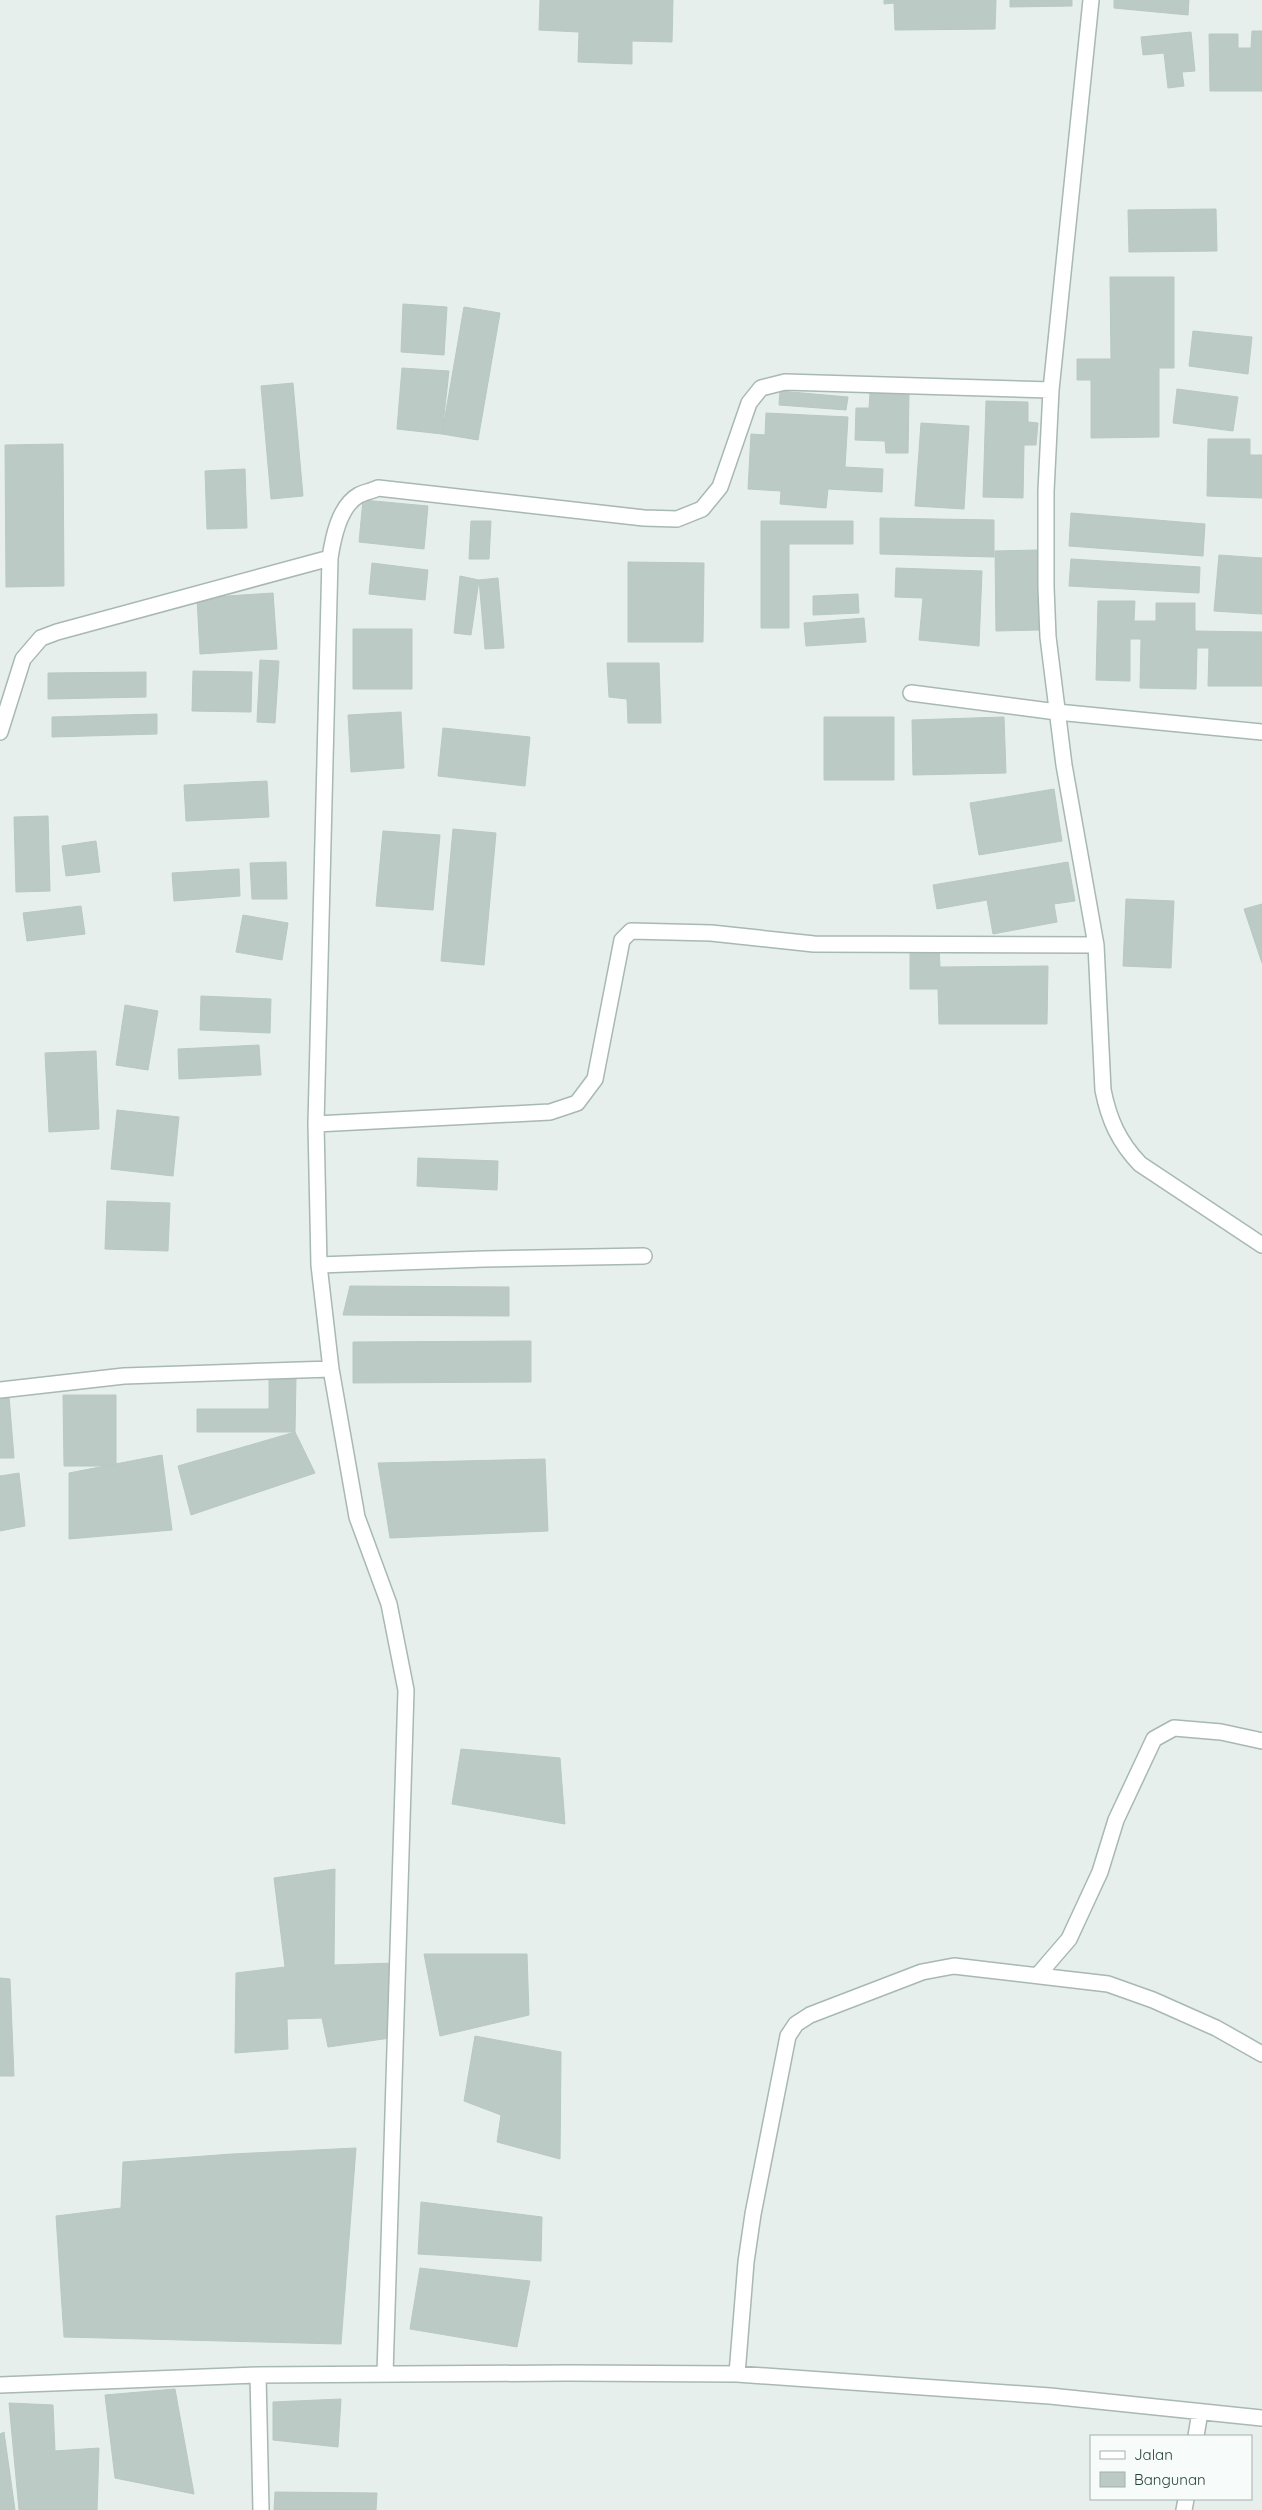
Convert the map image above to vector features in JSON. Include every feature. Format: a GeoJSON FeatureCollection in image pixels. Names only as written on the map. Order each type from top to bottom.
{"type":"FeatureCollection","features":[{"type":"Feature","properties":{"kind":"street"},"geometry":{"type":"LineString","coordinates":[[1091,0],[1051,390],[1046,491],[1046,587],[1048,636],[1057,712],[1096,945],[1104,1090],[1108,1114],[1125,1148],[1140,1164],[1262,1245]]}},
{"type":"Feature","properties":{"kind":"street"},"geometry":{"type":"LineString","coordinates":[[385,2374],[406,1690],[389,1604],[357,1517],[331,1370],[319,1265],[316,1124],[330,558],[333,534],[341,516],[357,496],[378,488],[644,518],[677,519],[702,508],[720,486],[749,403],[761,388],[785,382],[1051,390]]}},
{"type":"Feature","properties":{"kind":"street"},"geometry":{"type":"LineString","coordinates":[[0,732],[23,659],[41,638],[57,632],[330,558]]}},
{"type":"Feature","properties":{"kind":"street"},"geometry":{"type":"LineString","coordinates":[[911,693],[1057,712],[1262,732]]}},
{"type":"Feature","properties":{"kind":"street"},"geometry":{"type":"LineString","coordinates":[[316,1124],[550,1112],[577,1103],[595,1079],[622,940],[631,931],[711,932],[814,944],[1096,945]]}},
{"type":"Feature","properties":{"kind":"street"},"geometry":{"type":"LineString","coordinates":[[319,1265],[644,1256]]}},
{"type":"Feature","properties":{"kind":"street"},"geometry":{"type":"LineString","coordinates":[[0,1390],[124,1376],[331,1370]]}},
{"type":"Feature","properties":{"kind":"street"},"geometry":{"type":"LineString","coordinates":[[1038,1975],[1068,1939],[1100,1872],[1116,1820],[1154,1739],[1174,1728],[1221,1732],[1262,1741]]}},
{"type":"Feature","properties":{"kind":"street"},"geometry":{"type":"LineString","coordinates":[[737,2374],[746,2262],[753,2214],[788,2036],[796,2024],[810,2015],[939,1967],[954,1966],[1038,1975],[1117,1987],[1216,2028],[1262,2054]]}},
{"type":"Feature","properties":{"kind":"street"},"geometry":{"type":"LineString","coordinates":[[0,2385],[258,2376],[385,2374],[737,2374],[1050,2396],[1262,2418]]}},
{"type":"Feature","properties":{"kind":"street"},"geometry":{"type":"LineString","coordinates":[[258,2376],[261,2510]]}},
{"type":"Feature","properties":{"kind":"street"},"geometry":{"type":"LineString","coordinates":[[1196,2435],[1200,2412]]}},
{"type":"Feature","properties":{"kind":"building"},"geometry":{"type":"Polygon","coordinates":[[[540,0],[673,0],[672,42],[632,41],[632,64],[578,62],[579,32],[539,30],[540,0]]]}},
{"type":"Feature","properties":{"kind":"building"},"geometry":{"type":"Polygon","coordinates":[[[884,0],[996,0],[995,29],[895,30],[894,3],[884,4],[884,0]]]}},
{"type":"Feature","properties":{"kind":"building"},"geometry":{"type":"Polygon","coordinates":[[[1010,0],[1072,0],[1072,6],[1010,7],[1010,0]]]}},
{"type":"Feature","properties":{"kind":"building"},"geometry":{"type":"Polygon","coordinates":[[[1114,0],[1189,0],[1188,15],[1114,8],[1114,0]]]}},
{"type":"Feature","properties":{"kind":"building"},"geometry":{"type":"Polygon","coordinates":[[[1252,31],[1262,31],[1262,91],[1210,91],[1209,34],[1238,34],[1238,48],[1251,48],[1252,31]]]}},
{"type":"Feature","properties":{"kind":"building"},"geometry":{"type":"Polygon","coordinates":[[[1191,32],[1195,71],[1182,72],[1184,86],[1168,88],[1164,53],[1143,55],[1141,37],[1191,32]]]}},
{"type":"Feature","properties":{"kind":"building"},"geometry":{"type":"Polygon","coordinates":[[[1216,209],[1217,251],[1129,252],[1128,210],[1216,209]]]}},
{"type":"Feature","properties":{"kind":"building"},"geometry":{"type":"Polygon","coordinates":[[[1110,277],[1174,277],[1174,368],[1159,368],[1159,437],[1091,438],[1091,380],[1077,380],[1077,359],[1111,359],[1110,277]]]}},
{"type":"Feature","properties":{"kind":"building"},"geometry":{"type":"Polygon","coordinates":[[[403,304],[447,307],[444,355],[401,352],[403,304]]]}},
{"type":"Feature","properties":{"kind":"building"},"geometry":{"type":"Polygon","coordinates":[[[464,307],[500,313],[478,440],[442,434],[464,307]]]}},
{"type":"Feature","properties":{"kind":"building"},"geometry":{"type":"Polygon","coordinates":[[[1193,331],[1252,337],[1248,374],[1189,366],[1193,331]]]}},
{"type":"Feature","properties":{"kind":"building"},"geometry":{"type":"Polygon","coordinates":[[[402,368],[449,371],[442,434],[397,429],[402,368]]]}},
{"type":"Feature","properties":{"kind":"building"},"geometry":{"type":"Polygon","coordinates":[[[293,383],[303,496],[271,499],[261,386],[293,383]]]}},
{"type":"Feature","properties":{"kind":"building"},"geometry":{"type":"Polygon","coordinates":[[[1177,389],[1238,397],[1233,431],[1173,423],[1177,389]]]}},
{"type":"Feature","properties":{"kind":"building"},"geometry":{"type":"Polygon","coordinates":[[[780,391],[848,397],[846,410],[779,405],[780,391]]]}},
{"type":"Feature","properties":{"kind":"building"},"geometry":{"type":"Polygon","coordinates":[[[870,393],[909,393],[908,453],[886,453],[885,441],[855,440],[856,408],[869,408],[870,393]]]}},
{"type":"Feature","properties":{"kind":"building"},"geometry":{"type":"Polygon","coordinates":[[[986,401],[1028,402],[1028,422],[1038,423],[1036,445],[1024,445],[1023,498],[983,497],[986,401]]]}},
{"type":"Feature","properties":{"kind":"building"},"geometry":{"type":"Polygon","coordinates":[[[766,413],[848,417],[845,467],[883,469],[882,492],[828,489],[826,508],[780,504],[781,491],[748,489],[751,434],[765,435],[766,413]]]}},
{"type":"Feature","properties":{"kind":"building"},"geometry":{"type":"Polygon","coordinates":[[[921,423],[969,426],[964,509],[915,506],[921,423]]]}},
{"type":"Feature","properties":{"kind":"building"},"geometry":{"type":"Polygon","coordinates":[[[1208,439],[1250,439],[1250,455],[1262,455],[1262,498],[1207,496],[1208,439]]]}},
{"type":"Feature","properties":{"kind":"building"},"geometry":{"type":"Polygon","coordinates":[[[63,444],[64,586],[6,587],[5,445],[63,444]]]}},
{"type":"Feature","properties":{"kind":"building"},"geometry":{"type":"Polygon","coordinates":[[[245,469],[247,528],[207,529],[205,471],[245,469]]]}},
{"type":"Feature","properties":{"kind":"building"},"geometry":{"type":"Polygon","coordinates":[[[363,500],[428,506],[424,549],[359,542],[363,500]]]}},
{"type":"Feature","properties":{"kind":"building"},"geometry":{"type":"Polygon","coordinates":[[[1071,513],[1205,524],[1203,556],[1069,546],[1071,513]]]}},
{"type":"Feature","properties":{"kind":"building"},"geometry":{"type":"Polygon","coordinates":[[[880,518],[994,520],[994,557],[880,554],[880,518]]]}},
{"type":"Feature","properties":{"kind":"building"},"geometry":{"type":"Polygon","coordinates":[[[471,521],[491,521],[489,559],[469,559],[471,521]]]}},
{"type":"Feature","properties":{"kind":"building"},"geometry":{"type":"Polygon","coordinates":[[[761,521],[853,521],[853,544],[789,544],[789,628],[761,628],[761,521]]]}},
{"type":"Feature","properties":{"kind":"building"},"geometry":{"type":"Polygon","coordinates":[[[1038,550],[1039,630],[996,631],[995,551],[1038,550]]]}},
{"type":"Feature","properties":{"kind":"building"},"geometry":{"type":"Polygon","coordinates":[[[1219,555],[1262,558],[1262,614],[1214,611],[1219,555]]]}},
{"type":"Feature","properties":{"kind":"building"},"geometry":{"type":"Polygon","coordinates":[[[1071,559],[1200,567],[1199,593],[1069,586],[1071,559]]]}},
{"type":"Feature","properties":{"kind":"building"},"geometry":{"type":"Polygon","coordinates":[[[628,562],[704,563],[703,642],[628,642],[628,562]]]}},
{"type":"Feature","properties":{"kind":"building"},"geometry":{"type":"Polygon","coordinates":[[[372,563],[428,570],[425,600],[369,594],[372,563]]]}},
{"type":"Feature","properties":{"kind":"building"},"geometry":{"type":"Polygon","coordinates":[[[896,568],[982,571],[979,646],[919,640],[923,598],[895,597],[896,568]]]}},
{"type":"Feature","properties":{"kind":"building"},"geometry":{"type":"Polygon","coordinates":[[[460,576],[479,580],[471,635],[454,633],[460,576]]]}},
{"type":"Feature","properties":{"kind":"building"},"geometry":{"type":"Polygon","coordinates":[[[498,578],[504,648],[485,649],[479,580],[498,578]]]}},
{"type":"Feature","properties":{"kind":"building"},"geometry":{"type":"Polygon","coordinates":[[[273,593],[277,649],[200,654],[197,598],[273,593]]]}},
{"type":"Feature","properties":{"kind":"building"},"geometry":{"type":"Polygon","coordinates":[[[858,594],[859,613],[813,615],[813,596],[858,594]]]}},
{"type":"Feature","properties":{"kind":"building"},"geometry":{"type":"Polygon","coordinates":[[[1098,601],[1135,601],[1134,621],[1156,621],[1156,603],[1195,603],[1195,631],[1262,632],[1262,686],[1208,686],[1209,648],[1197,648],[1196,689],[1140,688],[1141,639],[1130,639],[1130,681],[1096,680],[1098,601]]]}},
{"type":"Feature","properties":{"kind":"building"},"geometry":{"type":"Polygon","coordinates":[[[864,618],[866,642],[806,646],[804,623],[864,618]]]}},
{"type":"Feature","properties":{"kind":"building"},"geometry":{"type":"Polygon","coordinates":[[[353,629],[412,629],[412,689],[353,689],[353,629]]]}},
{"type":"Feature","properties":{"kind":"building"},"geometry":{"type":"Polygon","coordinates":[[[260,660],[279,661],[275,723],[257,722],[260,660]]]}},
{"type":"Feature","properties":{"kind":"building"},"geometry":{"type":"Polygon","coordinates":[[[607,663],[659,663],[661,723],[628,723],[627,699],[609,697],[607,663]]]}},
{"type":"Feature","properties":{"kind":"building"},"geometry":{"type":"Polygon","coordinates":[[[193,671],[252,672],[251,712],[192,711],[193,671]]]}},
{"type":"Feature","properties":{"kind":"building"},"geometry":{"type":"Polygon","coordinates":[[[146,672],[146,697],[48,699],[48,673],[146,672]]]}},
{"type":"Feature","properties":{"kind":"building"},"geometry":{"type":"Polygon","coordinates":[[[401,712],[404,768],[351,772],[348,715],[401,712]]]}},
{"type":"Feature","properties":{"kind":"building"},"geometry":{"type":"Polygon","coordinates":[[[157,714],[157,734],[52,737],[52,717],[157,714]]]}},
{"type":"Feature","properties":{"kind":"building"},"geometry":{"type":"Polygon","coordinates":[[[824,717],[894,717],[894,780],[824,780],[824,717]]]}},
{"type":"Feature","properties":{"kind":"building"},"geometry":{"type":"Polygon","coordinates":[[[1004,717],[1006,773],[913,775],[912,720],[1004,717]]]}},
{"type":"Feature","properties":{"kind":"building"},"geometry":{"type":"Polygon","coordinates":[[[443,728],[530,737],[525,786],[438,776],[443,728]]]}},
{"type":"Feature","properties":{"kind":"building"},"geometry":{"type":"Polygon","coordinates":[[[267,781],[269,817],[186,821],[184,785],[267,781]]]}},
{"type":"Feature","properties":{"kind":"building"},"geometry":{"type":"Polygon","coordinates":[[[1054,789],[1062,841],[979,855],[970,803],[1054,789]]]}},
{"type":"Feature","properties":{"kind":"building"},"geometry":{"type":"Polygon","coordinates":[[[48,816],[50,891],[16,892],[14,817],[48,816]]]}},
{"type":"Feature","properties":{"kind":"building"},"geometry":{"type":"Polygon","coordinates":[[[453,829],[496,833],[484,965],[441,961],[453,829]]]}},
{"type":"Feature","properties":{"kind":"building"},"geometry":{"type":"Polygon","coordinates":[[[383,831],[440,835],[433,910],[376,906],[383,831]]]}},
{"type":"Feature","properties":{"kind":"building"},"geometry":{"type":"Polygon","coordinates":[[[96,841],[100,872],[66,876],[62,846],[96,841]]]}},
{"type":"Feature","properties":{"kind":"building"},"geometry":{"type":"Polygon","coordinates":[[[286,862],[287,899],[252,899],[250,863],[286,862]]]}},
{"type":"Feature","properties":{"kind":"building"},"geometry":{"type":"Polygon","coordinates":[[[1068,862],[1075,901],[1054,904],[1057,922],[993,934],[987,900],[937,909],[933,885],[1068,862]]]}},
{"type":"Feature","properties":{"kind":"building"},"geometry":{"type":"Polygon","coordinates":[[[239,869],[240,896],[174,901],[172,873],[239,869]]]}},
{"type":"Feature","properties":{"kind":"building"},"geometry":{"type":"Polygon","coordinates":[[[1126,899],[1174,901],[1171,968],[1123,966],[1126,899]]]}},
{"type":"Feature","properties":{"kind":"building"},"geometry":{"type":"Polygon","coordinates":[[[1262,904],[1262,963],[1244,909],[1262,904]]]}},
{"type":"Feature","properties":{"kind":"building"},"geometry":{"type":"Polygon","coordinates":[[[81,906],[85,934],[27,941],[23,913],[81,906]]]}},
{"type":"Feature","properties":{"kind":"building"},"geometry":{"type":"Polygon","coordinates":[[[243,915],[288,923],[282,960],[236,952],[243,915]]]}},
{"type":"Feature","properties":{"kind":"building"},"geometry":{"type":"Polygon","coordinates":[[[939,945],[940,967],[1048,966],[1047,1024],[939,1024],[938,989],[910,989],[910,946],[939,945]]]}},
{"type":"Feature","properties":{"kind":"building"},"geometry":{"type":"Polygon","coordinates":[[[201,996],[271,999],[270,1033],[200,1030],[201,996]]]}},
{"type":"Feature","properties":{"kind":"building"},"geometry":{"type":"Polygon","coordinates":[[[125,1005],[158,1011],[148,1070],[116,1065],[125,1005]]]}},
{"type":"Feature","properties":{"kind":"building"},"geometry":{"type":"Polygon","coordinates":[[[259,1045],[261,1075],[179,1079],[178,1049],[259,1045]]]}},
{"type":"Feature","properties":{"kind":"building"},"geometry":{"type":"Polygon","coordinates":[[[96,1051],[99,1129],[49,1132],[45,1053],[96,1051]]]}},
{"type":"Feature","properties":{"kind":"building"},"geometry":{"type":"Polygon","coordinates":[[[117,1110],[179,1117],[173,1176],[111,1169],[117,1110]]]}},
{"type":"Feature","properties":{"kind":"building"},"geometry":{"type":"Polygon","coordinates":[[[418,1158],[498,1161],[497,1190],[417,1186],[418,1158]]]}},
{"type":"Feature","properties":{"kind":"building"},"geometry":{"type":"Polygon","coordinates":[[[107,1201],[170,1203],[168,1251],[105,1249],[107,1201]]]}},
{"type":"Feature","properties":{"kind":"building"},"geometry":{"type":"Polygon","coordinates":[[[350,1286],[509,1287],[509,1316],[343,1315],[350,1286]]]}},
{"type":"Feature","properties":{"kind":"building"},"geometry":{"type":"Polygon","coordinates":[[[531,1341],[531,1382],[353,1383],[353,1342],[531,1341]]]}},
{"type":"Feature","properties":{"kind":"building"},"geometry":{"type":"Polygon","coordinates":[[[269,1377],[296,1377],[295,1432],[197,1432],[197,1409],[269,1409],[269,1377]]]}},
{"type":"Feature","properties":{"kind":"building"},"geometry":{"type":"Polygon","coordinates":[[[63,1395],[116,1395],[116,1466],[64,1466],[63,1395]]]}},
{"type":"Feature","properties":{"kind":"building"},"geometry":{"type":"Polygon","coordinates":[[[9,1396],[14,1458],[0,1458],[0,1398],[9,1396]]]}},
{"type":"Feature","properties":{"kind":"building"},"geometry":{"type":"Polygon","coordinates":[[[295,1432],[315,1473],[191,1515],[178,1466],[295,1432]]]}},
{"type":"Feature","properties":{"kind":"building"},"geometry":{"type":"Polygon","coordinates":[[[162,1455],[172,1530],[69,1539],[69,1473],[162,1455]]]}},
{"type":"Feature","properties":{"kind":"building"},"geometry":{"type":"Polygon","coordinates":[[[545,1459],[548,1531],[390,1538],[378,1463],[545,1459]]]}},
{"type":"Feature","properties":{"kind":"building"},"geometry":{"type":"Polygon","coordinates":[[[19,1473],[25,1526],[0,1531],[0,1476],[19,1473]]]}},
{"type":"Feature","properties":{"kind":"building"},"geometry":{"type":"Polygon","coordinates":[[[461,1749],[560,1758],[565,1824],[452,1804],[461,1749]]]}},
{"type":"Feature","properties":{"kind":"building"},"geometry":{"type":"Polygon","coordinates":[[[335,1869],[334,1965],[394,1963],[390,2038],[328,2047],[322,2018],[287,2019],[288,2049],[235,2053],[236,1973],[285,1967],[274,1878],[335,1869]]]}},
{"type":"Feature","properties":{"kind":"building"},"geometry":{"type":"Polygon","coordinates":[[[424,1954],[527,1954],[529,2015],[440,2036],[424,1954]]]}},
{"type":"Feature","properties":{"kind":"building"},"geometry":{"type":"Polygon","coordinates":[[[0,1978],[10,1979],[14,2076],[0,2076],[0,1978]]]}},
{"type":"Feature","properties":{"kind":"building"},"geometry":{"type":"Polygon","coordinates":[[[475,2036],[561,2052],[560,2159],[497,2142],[501,2115],[464,2101],[475,2036]]]}},
{"type":"Feature","properties":{"kind":"building"},"geometry":{"type":"Polygon","coordinates":[[[356,2148],[341,2344],[64,2337],[56,2216],[121,2208],[123,2162],[356,2148]]]}},
{"type":"Feature","properties":{"kind":"building"},"geometry":{"type":"Polygon","coordinates":[[[421,2202],[542,2217],[541,2261],[418,2254],[421,2202]]]}},
{"type":"Feature","properties":{"kind":"building"},"geometry":{"type":"Polygon","coordinates":[[[420,2268],[530,2281],[517,2347],[410,2329],[420,2268]]]}},
{"type":"Feature","properties":{"kind":"building"},"geometry":{"type":"Polygon","coordinates":[[[175,2389],[194,2494],[115,2478],[105,2395],[175,2389]]]}},
{"type":"Feature","properties":{"kind":"building"},"geometry":{"type":"Polygon","coordinates":[[[341,2399],[338,2447],[273,2440],[273,2402],[341,2399]]]}},
{"type":"Feature","properties":{"kind":"building"},"geometry":{"type":"Polygon","coordinates":[[[9,2403],[53,2405],[55,2451],[99,2448],[97,2510],[19,2510],[9,2403]]]}},
{"type":"Feature","properties":{"kind":"building"},"geometry":{"type":"Polygon","coordinates":[[[4,2432],[15,2510],[0,2510],[0,2434],[4,2432]]]}},
{"type":"Feature","properties":{"kind":"building"},"geometry":{"type":"Polygon","coordinates":[[[275,2492],[377,2493],[376,2510],[274,2510],[275,2492]]]}}]}
